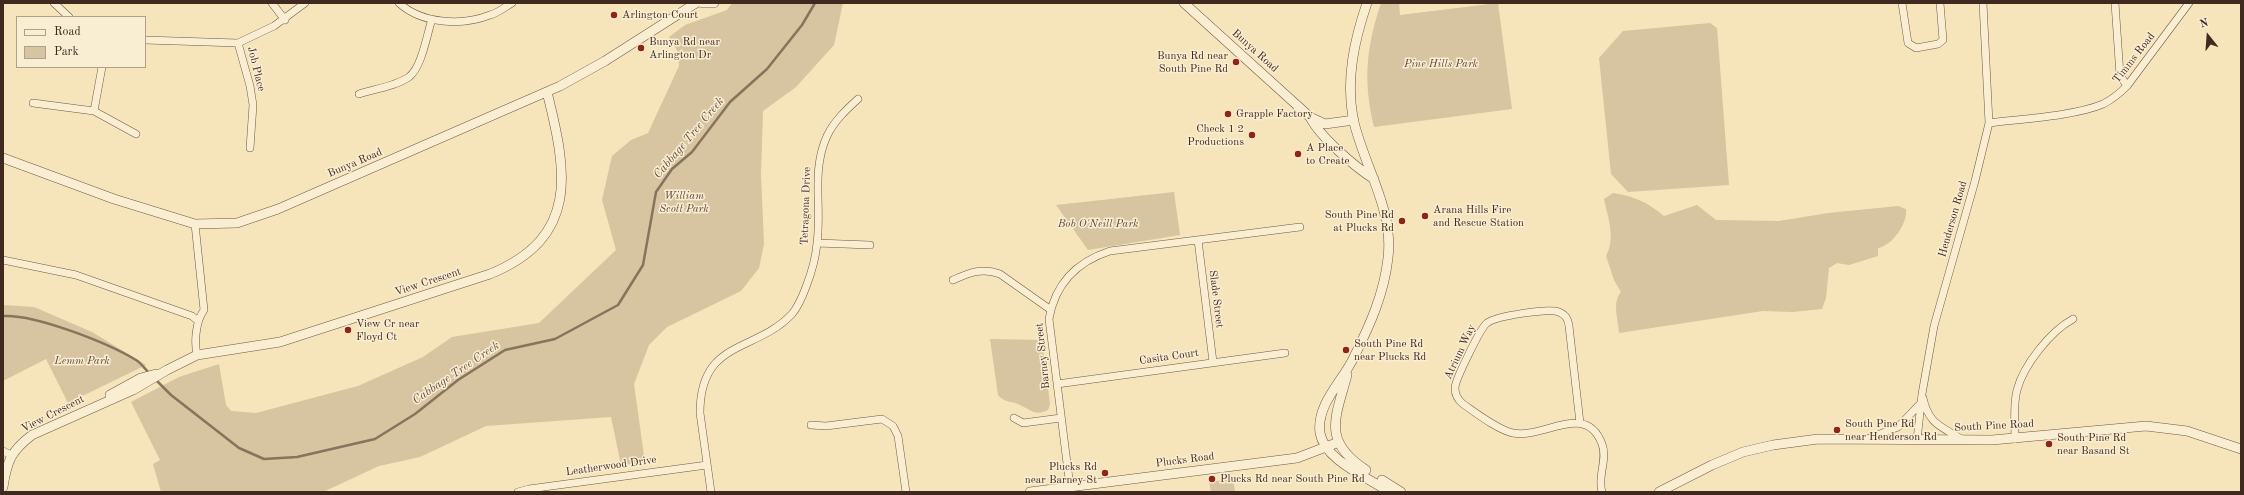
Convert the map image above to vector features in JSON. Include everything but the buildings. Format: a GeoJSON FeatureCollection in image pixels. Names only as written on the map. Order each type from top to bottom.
{"type":"FeatureCollection","features":[{"type":"Feature","properties":{"kind":"street"},"geometry":{"type":"LineString","coordinates":[[54,3],[68,16]]}},
{"type":"Feature","properties":{"kind":"street"},"geometry":{"type":"LineString","coordinates":[[272,3],[285,20]]}},
{"type":"Feature","properties":{"kind":"street"},"geometry":{"type":"LineString","coordinates":[[146,40],[238,43],[285,20],[305,3]]}},
{"type":"Feature","properties":{"kind":"street"},"geometry":{"type":"LineString","coordinates":[[399,3],[417,14],[432,19],[455,22],[472,20],[491,15],[512,3]]}},
{"type":"Feature","properties":{"kind":"street","name":"Bunya Road"},"geometry":{"type":"LineString","coordinates":[[3,158],[32,170],[114,199],[195,224],[237,223],[263,215],[547,92],[605,62],[696,3]]}},
{"type":"Feature","properties":{"kind":"street"},"geometry":{"type":"LineString","coordinates":[[702,3],[714,3]]}},
{"type":"Feature","properties":{"kind":"street","name":"Bunya Road"},"geometry":{"type":"LineString","coordinates":[[1184,3],[1310,117],[1325,124],[1354,120]]}},
{"type":"Feature","properties":{"kind":"street"},"geometry":{"type":"LineString","coordinates":[[1367,3],[1354,47],[1350,71],[1350,97],[1354,120],[1374,179],[1387,230],[1387,270],[1376,310],[1349,368],[1328,400],[1322,414],[1320,431],[1326,448],[1339,460],[1389,492]]}},
{"type":"Feature","properties":{"kind":"street"},"geometry":{"type":"LineString","coordinates":[[1902,3],[1908,43],[1916,48],[1938,44],[1943,40],[1940,3]]}},
{"type":"Feature","properties":{"kind":"street","name":"Henderson Road"},"geometry":{"type":"LineString","coordinates":[[1917,440],[1922,394],[1934,326],[1977,175],[1988,123],[1983,3]]}},
{"type":"Feature","properties":{"kind":"street"},"geometry":{"type":"LineString","coordinates":[[2115,3],[2120,75],[2127,86]]}},
{"type":"Feature","properties":{"kind":"street","name":"Timms Road"},"geometry":{"type":"LineString","coordinates":[[1988,123],[2082,110],[2102,104],[2117,96],[2127,86],[2189,3]]}},
{"type":"Feature","properties":{"kind":"street"},"geometry":{"type":"LineString","coordinates":[[359,94],[401,81],[410,76],[418,65],[432,19]]}},
{"type":"Feature","properties":{"kind":"street","name":"Job Place"},"geometry":{"type":"LineString","coordinates":[[238,43],[250,86],[253,105],[250,148]]}},
{"type":"Feature","properties":{"kind":"street"},"geometry":{"type":"LineString","coordinates":[[94,111],[102,68]]}},
{"type":"Feature","properties":{"kind":"street","name":"View Crescent"},"geometry":{"type":"LineString","coordinates":[[3,487],[7,453],[32,435],[96,406],[142,381],[197,355],[280,342],[490,274],[506,268],[527,254],[547,234],[559,207],[562,196],[562,176],[547,92]]}},
{"type":"Feature","properties":{"kind":"street","name":"Tetragona Drive"},"geometry":{"type":"LineString","coordinates":[[711,492],[700,414],[700,401],[704,383],[711,370],[723,355],[766,333],[792,313],[806,287],[817,243],[817,175],[819,161],[828,135],[843,113],[858,99]]}},
{"type":"Feature","properties":{"kind":"street"},"geometry":{"type":"LineString","coordinates":[[33,103],[94,111],[136,134]]}},
{"type":"Feature","properties":{"kind":"street","name":"Bunya Road"},"geometry":{"type":"LineString","coordinates":[[1310,117],[1316,129],[1363,172],[1374,179]]}},
{"type":"Feature","properties":{"kind":"street"},"geometry":{"type":"LineString","coordinates":[[195,224],[204,310],[198,320],[197,355]]}},
{"type":"Feature","properties":{"kind":"street","name":"Barney Street"},"geometry":{"type":"LineString","coordinates":[[1070,487],[1049,319],[1061,284],[1083,263],[1095,256],[1110,251],[1300,227]]}},
{"type":"Feature","properties":{"kind":"street","name":"Slade Street"},"geometry":{"type":"LineString","coordinates":[[1198,240],[1213,362]]}},
{"type":"Feature","properties":{"kind":"street"},"geometry":{"type":"LineString","coordinates":[[817,243],[870,245]]}},
{"type":"Feature","properties":{"kind":"street"},"geometry":{"type":"LineString","coordinates":[[3,260],[76,275],[192,316],[198,320]]}},
{"type":"Feature","properties":{"kind":"street"},"geometry":{"type":"LineString","coordinates":[[953,280],[972,272],[991,271],[1000,274],[1051,310]]}},
{"type":"Feature","properties":{"kind":"street","name":"Atrium Way"},"geometry":{"type":"LineString","coordinates":[[1550,310],[1559,312],[1566,316],[1569,326],[1580,423],[1516,434],[1506,430],[1461,403],[1455,392],[1456,382],[1479,333],[1486,324],[1501,317],[1550,310]]}},
{"type":"Feature","properties":{"kind":"street"},"geometry":{"type":"LineString","coordinates":[[2015,438],[2017,390],[2025,371],[2050,336],[2061,326],[2073,319]]}},
{"type":"Feature","properties":{"kind":"street","name":"Casita Court"},"geometry":{"type":"LineString","coordinates":[[1057,384],[1285,353]]}},
{"type":"Feature","properties":{"kind":"street"},"geometry":{"type":"LineString","coordinates":[[1349,368],[1335,415],[1335,429],[1339,442],[1352,461],[1401,492]]}},
{"type":"Feature","properties":{"kind":"street"},"geometry":{"type":"LineString","coordinates":[[1922,394],[1928,415],[1936,424],[1963,440]]}},
{"type":"Feature","properties":{"kind":"street"},"geometry":{"type":"LineString","coordinates":[[1865,440],[1898,427],[1921,403]]}},
{"type":"Feature","properties":{"kind":"street"},"geometry":{"type":"LineString","coordinates":[[1014,418],[1023,423],[1061,418]]}},
{"type":"Feature","properties":{"kind":"street"},"geometry":{"type":"LineString","coordinates":[[811,425],[826,426],[882,419],[894,426],[898,436],[906,492]]}},
{"type":"Feature","properties":{"kind":"street"},"geometry":{"type":"LineString","coordinates":[[1580,423],[1594,431],[1603,447],[1604,462],[1600,481],[1602,492]]}},
{"type":"Feature","properties":{"kind":"street","name":"South Pine Road"},"geometry":{"type":"LineString","coordinates":[[1659,492],[1712,465],[1743,452],[1773,445],[1818,439],[1963,440],[2015,438],[2126,427],[2153,426],[2187,431],[2241,449]]}},
{"type":"Feature","properties":{"kind":"street","name":"Plucks Road"},"geometry":{"type":"LineString","coordinates":[[1030,492],[1296,458],[1339,442]]}},
{"type":"Feature","properties":{"kind":"street","name":"Leatherwood Drive"},"geometry":{"type":"LineString","coordinates":[[518,492],[537,487],[707,465]]}},
{"type":"Feature","properties":{"kind":"green space","name":"William Scott Park"},"geometry":{"type":"Polygon","coordinates":[[[732,3],[843,3],[834,45],[796,87],[763,111],[761,175],[764,244],[759,268],[741,291],[667,327],[649,345],[634,384],[645,463],[621,465],[611,417],[486,426],[420,457],[379,466],[323,492],[161,492],[153,464],[160,460],[131,402],[179,377],[219,364],[226,405],[231,411],[256,413],[358,386],[423,357],[452,337],[539,323],[616,250],[602,200],[612,156],[631,140],[648,133],[679,66],[678,52],[669,37],[685,25],[727,10],[732,3]]]}},
{"type":"Feature","properties":{"kind":"green space","name":"Pine Hills Park"},"geometry":{"type":"Polygon","coordinates":[[[1381,3],[1399,3],[1400,15],[1498,3],[1512,109],[1374,127],[1368,95],[1367,79],[1369,50],[1381,3]]]}},
{"type":"Feature","properties":{"kind":"green space"},"geometry":{"type":"Polygon","coordinates":[[[1710,23],[1717,28],[1729,185],[1628,192],[1611,174],[1599,58],[1623,31],[1710,23]]]}},
{"type":"Feature","properties":{"kind":"green space","name":"Bob O'Neill Park"},"geometry":{"type":"Polygon","coordinates":[[[1174,192],[1180,235],[1088,250],[1056,205],[1174,192]]]}},
{"type":"Feature","properties":{"kind":"green space"},"geometry":{"type":"Polygon","coordinates":[[[1613,193],[1640,200],[1664,216],[1697,205],[1716,220],[1779,221],[1828,213],[1898,206],[1906,209],[1906,215],[1902,227],[1894,238],[1889,243],[1878,248],[1878,256],[1849,265],[1837,263],[1829,268],[1826,298],[1822,309],[1793,312],[1763,311],[1619,333],[1616,306],[1618,296],[1621,292],[1614,280],[1606,256],[1609,249],[1611,235],[1604,199],[1613,193]]]}},
{"type":"Feature","properties":{"kind":"green space","name":"Lemm Park"},"geometry":{"type":"Polygon","coordinates":[[[3,305],[34,307],[92,332],[146,365],[68,403],[46,359],[3,381],[3,305]]]}},
{"type":"Feature","properties":{"kind":"green space"},"geometry":{"type":"Polygon","coordinates":[[[990,339],[1042,340],[1050,404],[1048,410],[1040,413],[1033,412],[1018,404],[1005,400],[998,395],[990,339]]]}},
{"type":"Feature","properties":{"kind":"green space"},"geometry":{"type":"Polygon","coordinates":[[[1233,479],[1235,492],[1211,492],[1209,482],[1233,479]]]}},
{"type":"Feature","properties":{"kind":"waterway","name":"Cabbage Tree Creek"},"geometry":{"type":"LineString","coordinates":[[155,379],[171,395],[239,448],[264,459],[297,457],[375,439],[415,414],[458,380],[505,350],[555,339],[618,305],[643,265],[656,192],[672,169],[692,152],[730,102],[767,69],[802,25],[815,3]]}},
{"type":"Feature","properties":{"kind":"waterway","name":"Cabbage Tree Creek"},"geometry":{"type":"LineString","coordinates":[[3,316],[33,320],[90,338],[136,360],[149,373]]}},
{"type":"Feature","properties":{"kind":"place","name":"Arlington Court"},"geometry":{"type":"Point","coordinates":[614,15]}},
{"type":"Feature","properties":{"kind":"place","name":"Bunya Rd near Arlington Dr"},"geometry":{"type":"Point","coordinates":[641,48]}},
{"type":"Feature","properties":{"kind":"place","name":"Bunya Rd near South Pine Rd"},"geometry":{"type":"Point","coordinates":[1236,62]}},
{"type":"Feature","properties":{"kind":"place","name":"Grapple Factory"},"geometry":{"type":"Point","coordinates":[1228,114]}},
{"type":"Feature","properties":{"kind":"place","name":"Check 1 2 Productions"},"geometry":{"type":"Point","coordinates":[1252,135]}},
{"type":"Feature","properties":{"kind":"place","name":"A Place to Create"},"geometry":{"type":"Point","coordinates":[1298,154]}},
{"type":"Feature","properties":{"kind":"place","name":"Arana Hills Fire and Rescue Station"},"geometry":{"type":"Point","coordinates":[1425,216]}},
{"type":"Feature","properties":{"kind":"place","name":"South Pine Rd at Plucks Rd"},"geometry":{"type":"Point","coordinates":[1402,221]}},
{"type":"Feature","properties":{"kind":"place","name":"View Cr near Floyd Ct"},"geometry":{"type":"Point","coordinates":[348,330]}},
{"type":"Feature","properties":{"kind":"place","name":"South Pine Rd near Plucks Rd"},"geometry":{"type":"Point","coordinates":[1346,350]}},
{"type":"Feature","properties":{"kind":"place","name":"South Pine Rd near Henderson Rd"},"geometry":{"type":"Point","coordinates":[1837,430]}},
{"type":"Feature","properties":{"kind":"place","name":"South Pine Rd near Basand St"},"geometry":{"type":"Point","coordinates":[2049,444]}},
{"type":"Feature","properties":{"kind":"place","name":"Plucks Rd near Barney St"},"geometry":{"type":"Point","coordinates":[1105,473]}},
{"type":"Feature","properties":{"kind":"place","name":"Plucks Rd near South Pine Rd"},"geometry":{"type":"Point","coordinates":[1212,479]}}]}
